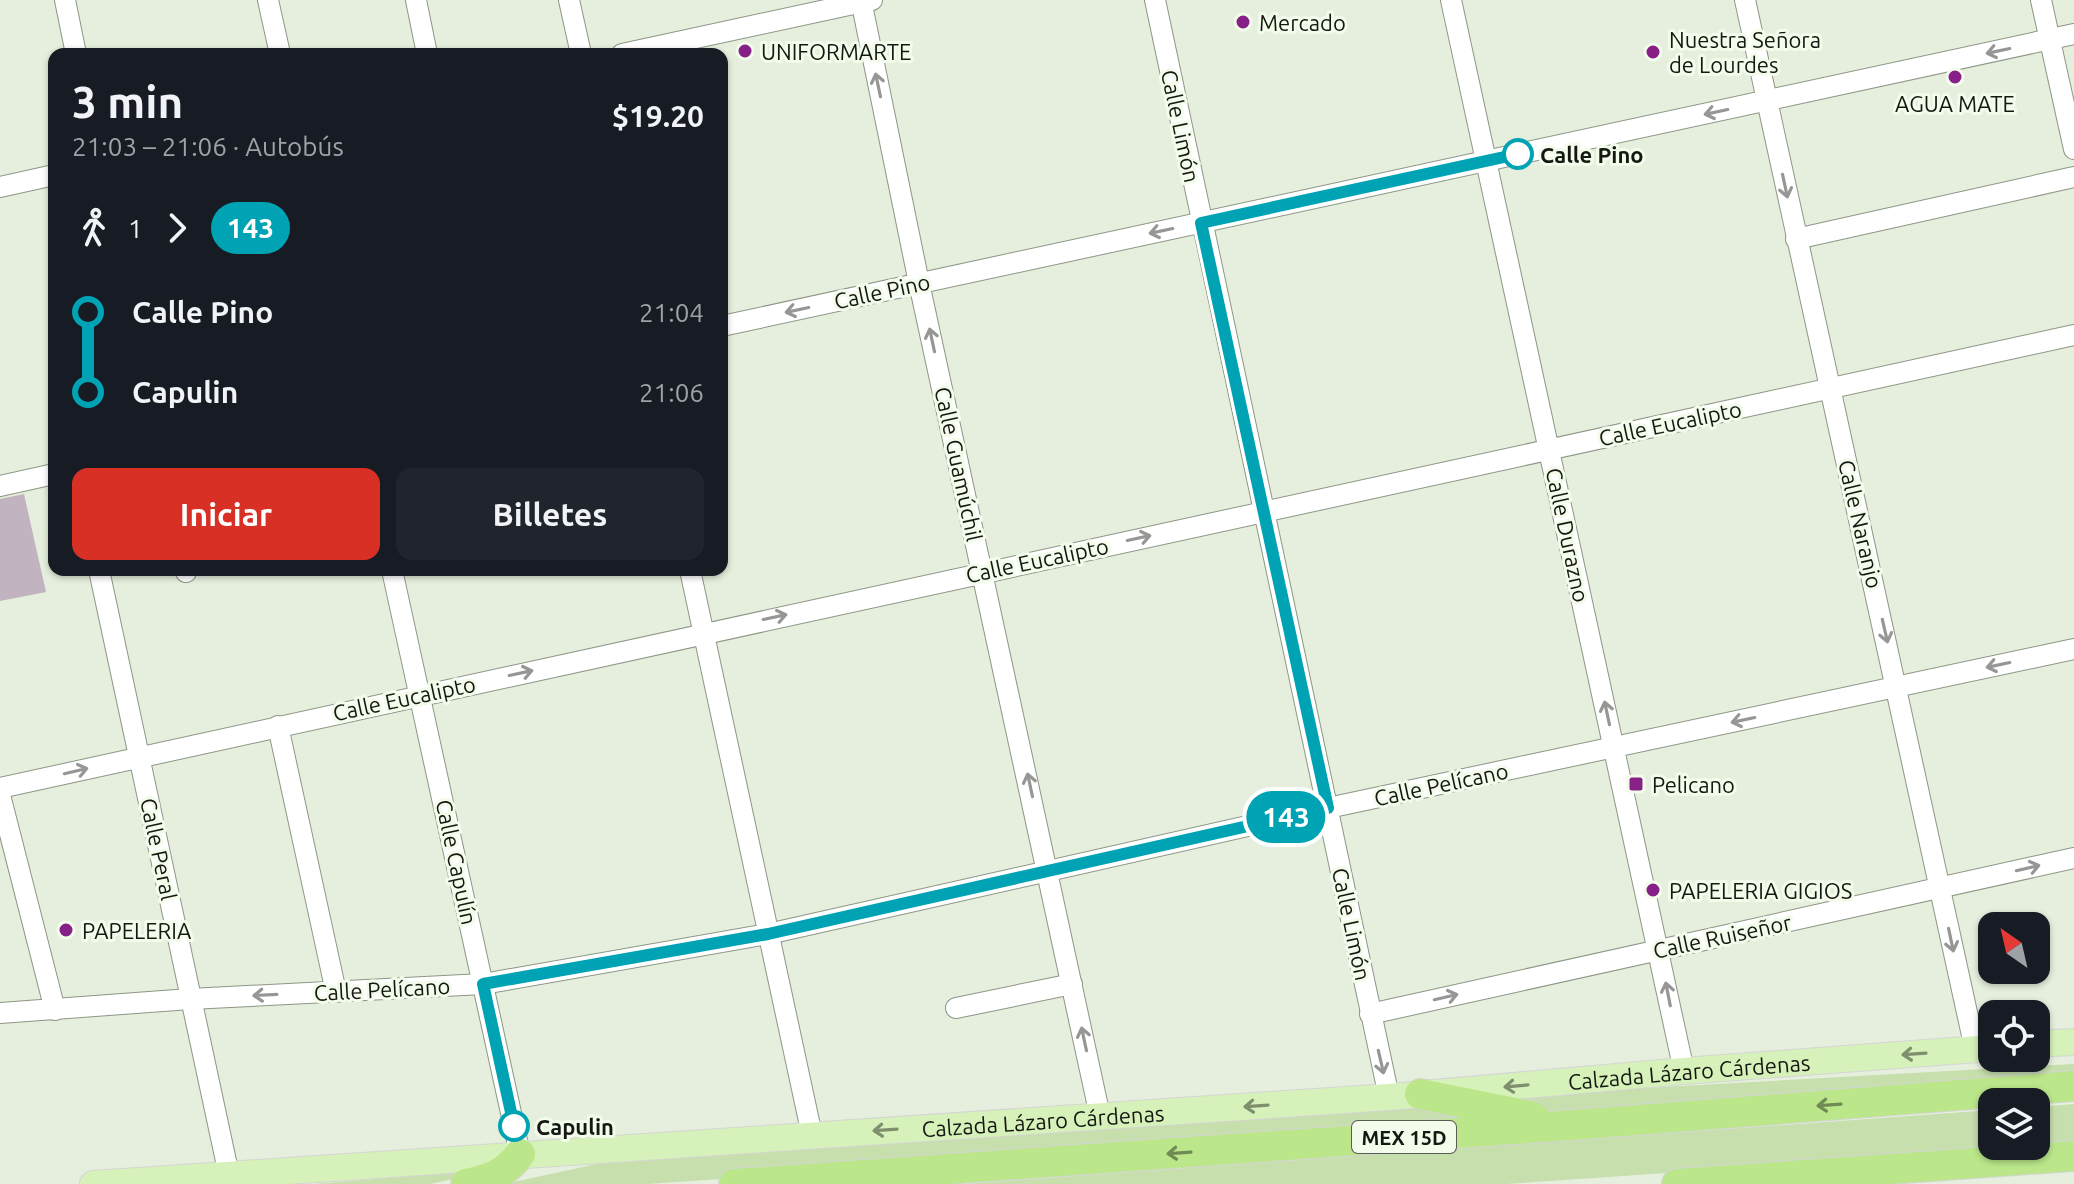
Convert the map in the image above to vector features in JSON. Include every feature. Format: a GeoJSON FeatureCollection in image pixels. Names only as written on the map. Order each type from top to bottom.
{"type":"FeatureCollection","features":[{"type":"Feature","properties":{"kind":"highway","name":"Calzada Lázaro Cárdenas"},"geometry":{"type":"LineString","coordinates":[[734,1184],[2074,1086]]}},
{"type":"Feature","properties":{"kind":"highway"},"geometry":{"type":"LineString","coordinates":[[1420,1094],[1572,1125]]}},
{"type":"Feature","properties":{"kind":"highway"},"geometry":{"type":"LineString","coordinates":[[466,1184],[499,1176],[520,1154]]}},
{"type":"Feature","properties":{"kind":"highway"},"geometry":{"type":"LineString","coordinates":[[1677,1184],[2074,1156]]}},
{"type":"Feature","properties":{"kind":"main road"},"geometry":{"type":"LineString","coordinates":[[2050,1043],[2074,1042]]}},
{"type":"Feature","properties":{"kind":"main road","name":"Calzada Lázaro Cárdenas"},"geometry":{"type":"LineString","coordinates":[[93,1184],[1389,1097],[1978,1048]]}},
{"type":"Feature","properties":{"kind":"street"},"geometry":{"type":"LineString","coordinates":[[65,0],[75,48]]}},
{"type":"Feature","properties":{"kind":"street"},"geometry":{"type":"LineString","coordinates":[[268,0],[279,48]]}},
{"type":"Feature","properties":{"kind":"street"},"geometry":{"type":"LineString","coordinates":[[416,0],[426,48]]}},
{"type":"Feature","properties":{"kind":"street"},"geometry":{"type":"LineString","coordinates":[[569,0],[580,48]]}},
{"type":"Feature","properties":{"kind":"street","name":"Calle Limón"},"geometry":{"type":"LineString","coordinates":[[1155,0],[1389,1097]]}},
{"type":"Feature","properties":{"kind":"street","name":"Calle Durazno"},"geometry":{"type":"LineString","coordinates":[[1451,0],[1684,1071]]}},
{"type":"Feature","properties":{"kind":"street","name":"Calle Naranjo"},"geometry":{"type":"LineString","coordinates":[[1745,0],[1940,889],[1978,1026]]}},
{"type":"Feature","properties":{"kind":"street"},"geometry":{"type":"LineString","coordinates":[[2041,0],[2074,149]]}},
{"type":"Feature","properties":{"kind":"street"},"geometry":{"type":"LineString","coordinates":[[650,48],[865,1]]}},
{"type":"Feature","properties":{"kind":"street","name":"Calle Guamúchil"},"geometry":{"type":"LineString","coordinates":[[865,1],[919,283],[1100,1116]]}},
{"type":"Feature","properties":{"kind":"street","name":"Calle Pino"},"geometry":{"type":"LineString","coordinates":[[728,325],[2074,34]]}},
{"type":"Feature","properties":{"kind":"street"},"geometry":{"type":"LineString","coordinates":[[0,187],[48,176]]}},
{"type":"Feature","properties":{"kind":"street"},"geometry":{"type":"LineString","coordinates":[[1796,239],[2074,177]]}},
{"type":"Feature","properties":{"kind":"street","name":"Calle Eucalipto"},"geometry":{"type":"LineString","coordinates":[[0,788],[2074,335]]}},
{"type":"Feature","properties":{"kind":"street"},"geometry":{"type":"LineString","coordinates":[[0,486],[48,475]]}},
{"type":"Feature","properties":{"kind":"street","name":"Calle Peral"},"geometry":{"type":"LineString","coordinates":[[100,576],[229,1175]]}},
{"type":"Feature","properties":{"kind":"street","name":"Calle Capulín"},"geometry":{"type":"LineString","coordinates":[[393,576],[520,1154]]}},
{"type":"Feature","properties":{"kind":"street"},"geometry":{"type":"LineString","coordinates":[[691,576],[812,1135]]}},
{"type":"Feature","properties":{"kind":"street","name":"Calle Pelícano"},"geometry":{"type":"LineString","coordinates":[[0,1013],[190,999],[483,984],[768,934],[1328,808],[2074,649]]}},
{"type":"Feature","properties":{"kind":"street"},"geometry":{"type":"LineString","coordinates":[[278,726],[336,992]]}},
{"type":"Feature","properties":{"kind":"street"},"geometry":{"type":"LineString","coordinates":[[0,795],[55,1010]]}},
{"type":"Feature","properties":{"kind":"street","name":"Calle Ruiseñor"},"geometry":{"type":"LineString","coordinates":[[1370,1014],[2074,858]]}},
{"type":"Feature","properties":{"kind":"street"},"geometry":{"type":"LineString","coordinates":[[956,1008],[1072,984]]}},
{"type":"Feature","properties":{"kind":"green space"},"geometry":{"type":"Polygon","coordinates":[[[2074,1064],[2074,1078],[1578,1119],[1482,1097],[1978,1069],[1978,1072],[2050,1072],[2050,1065],[2074,1064]]]}},
{"type":"Feature","properties":{"kind":"green space"},"geometry":{"type":"Polygon","coordinates":[[[1417,1104],[1507,1124],[648,1184],[504,1184],[597,1164],[1417,1104]]]}},
{"type":"Feature","properties":{"kind":"green space"},"geometry":{"type":"Polygon","coordinates":[[[2074,1104],[2074,1145],[2050,1147],[2050,1106],[2074,1104]]]}},
{"type":"Feature","properties":{"kind":"green space"},"geometry":{"type":"Polygon","coordinates":[[[1978,1111],[1978,1152],[1506,1184],[964,1184],[1978,1111]]]}},
{"type":"Feature","properties":{"kind":"green space"},"geometry":{"type":"Polygon","coordinates":[[[498,1169],[430,1184],[314,1184],[498,1169]]]}},
{"type":"Feature","properties":{"kind":"building"},"geometry":{"type":"Polygon","coordinates":[[[24,494],[46,592],[0,601],[0,499],[24,494]]]}},
{"type":"Feature","properties":{"kind":"bus line","name":"143"},"geometry":{"type":"LineString","coordinates":[[514,1126],[483,984],[768,934],[1328,808],[1201,223],[1518,154]]}},
{"type":"Feature","properties":{"kind":"place","name":"Mercado"},"geometry":{"type":"Point","coordinates":[1243,22]}},
{"type":"Feature","properties":{"kind":"place","name":"UNIFORMARTE"},"geometry":{"type":"Point","coordinates":[745,51]}},
{"type":"Feature","properties":{"kind":"place","name":"Nuestra Señora de Lourdes"},"geometry":{"type":"Point","coordinates":[1653,52]}},
{"type":"Feature","properties":{"kind":"place","name":"AGUA MATE"},"geometry":{"type":"Point","coordinates":[1955,77]}},
{"type":"Feature","properties":{"kind":"place","name":"Calle Pino"},"geometry":{"type":"Point","coordinates":[1518,154]}},
{"type":"Feature","properties":{"kind":"place","name":"Pelicano"},"geometry":{"type":"Point","coordinates":[1636,784]}},
{"type":"Feature","properties":{"kind":"place","name":"PAPELERIA GIGIOS"},"geometry":{"type":"Point","coordinates":[1653,890]}},
{"type":"Feature","properties":{"kind":"place","name":"PAPELERIA"},"geometry":{"type":"Point","coordinates":[66,930]}},
{"type":"Feature","properties":{"kind":"place","name":"Capulin"},"geometry":{"type":"Point","coordinates":[514,1126]}}]}
